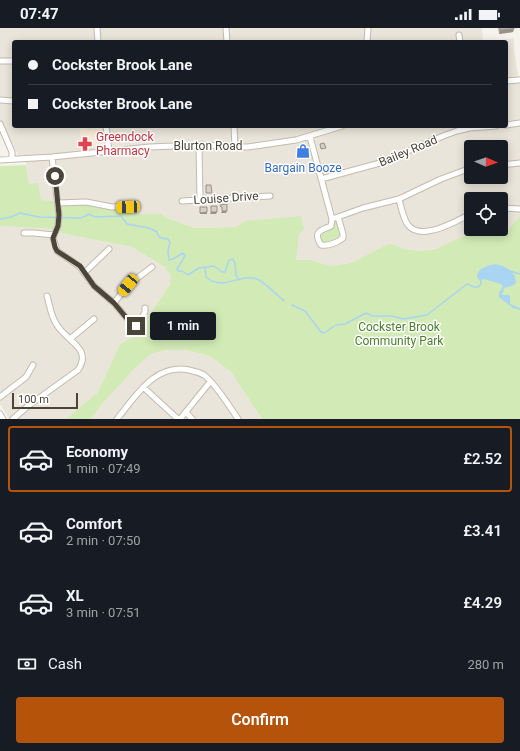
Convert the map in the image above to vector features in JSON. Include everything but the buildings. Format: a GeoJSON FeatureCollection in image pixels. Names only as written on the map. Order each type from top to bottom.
{"type":"FeatureCollection","features":[{"type":"Feature","properties":{"kind":"street"},"geometry":{"type":"LineString","coordinates":[[97,28],[98,40]]}},
{"type":"Feature","properties":{"kind":"street"},"geometry":{"type":"LineString","coordinates":[[226,28],[227,40]]}},
{"type":"Feature","properties":{"kind":"street"},"geometry":{"type":"LineString","coordinates":[[368,28],[368,40]]}},
{"type":"Feature","properties":{"kind":"street"},"geometry":{"type":"LineString","coordinates":[[459,35],[460,40]]}},
{"type":"Feature","properties":{"kind":"street"},"geometry":{"type":"LineString","coordinates":[[0,61],[12,61]]}},
{"type":"Feature","properties":{"kind":"street"},"geometry":{"type":"LineString","coordinates":[[508,81],[520,80]]}},
{"type":"Feature","properties":{"kind":"street"},"geometry":{"type":"LineString","coordinates":[[0,100],[12,101]]}},
{"type":"Feature","properties":{"kind":"street"},"geometry":{"type":"LineString","coordinates":[[508,125],[520,123]]}},
{"type":"Feature","properties":{"kind":"street"},"geometry":{"type":"LineString","coordinates":[[0,124],[12,152],[12,159]]}},
{"type":"Feature","properties":{"kind":"street"},"geometry":{"type":"LineString","coordinates":[[106,128],[109,151]]}},
{"type":"Feature","properties":{"kind":"street"},"geometry":{"type":"LineString","coordinates":[[234,128],[235,147]]}},
{"type":"Feature","properties":{"kind":"street","name":"Blurton Road"},"geometry":{"type":"LineString","coordinates":[[0,160],[52,157],[150,147],[199,145],[235,147],[282,142],[310,137],[336,128]]}},
{"type":"Feature","properties":{"kind":"street","name":"Bailey Road"},"geometry":{"type":"LineString","coordinates":[[321,179],[380,164],[443,136],[469,128]]}},
{"type":"Feature","properties":{"kind":"street"},"geometry":{"type":"LineString","coordinates":[[310,137],[332,219],[331,226],[322,229],[319,232],[318,238],[321,245],[328,245],[343,238],[338,217]]}},
{"type":"Feature","properties":{"kind":"street"},"geometry":{"type":"LineString","coordinates":[[199,145],[200,200]]}},
{"type":"Feature","properties":{"kind":"street"},"geometry":{"type":"LineString","coordinates":[[52,157],[59,218],[53,238],[57,251],[80,266],[94,286],[114,303],[129,321],[136,326],[140,322],[145,312],[145,308]]}},
{"type":"Feature","properties":{"kind":"street"},"geometry":{"type":"LineString","coordinates":[[508,164],[520,163]]}},
{"type":"Feature","properties":{"kind":"street"},"geometry":{"type":"LineString","coordinates":[[332,219],[363,208],[399,199],[464,171]]}},
{"type":"Feature","properties":{"kind":"street","name":"Louise Drive"},"geometry":{"type":"LineString","coordinates":[[182,201],[270,196]]}},
{"type":"Feature","properties":{"kind":"street"},"geometry":{"type":"LineString","coordinates":[[399,199],[408,224],[416,231],[427,232],[464,217]]}},
{"type":"Feature","properties":{"kind":"street"},"geometry":{"type":"LineString","coordinates":[[58,203],[86,202],[112,207],[130,208]]}},
{"type":"Feature","properties":{"kind":"street"},"geometry":{"type":"LineString","coordinates":[[508,208],[520,209]]}},
{"type":"Feature","properties":{"kind":"street"},"geometry":{"type":"LineString","coordinates":[[24,233],[54,235]]}},
{"type":"Feature","properties":{"kind":"street"},"geometry":{"type":"LineString","coordinates":[[84,273],[106,249]]}},
{"type":"Feature","properties":{"kind":"street"},"geometry":{"type":"LineString","coordinates":[[114,303],[128,285],[148,268]]}},
{"type":"Feature","properties":{"kind":"street"},"geometry":{"type":"LineString","coordinates":[[13,419],[28,406],[78,370],[82,364],[83,357],[80,350],[58,328],[53,319],[47,296]]}},
{"type":"Feature","properties":{"kind":"street"},"geometry":{"type":"LineString","coordinates":[[70,339],[94,319]]}},
{"type":"Feature","properties":{"kind":"street"},"geometry":{"type":"LineString","coordinates":[[0,397],[26,378],[33,365]]}},
{"type":"Feature","properties":{"kind":"street"},"geometry":{"type":"LineString","coordinates":[[117,419],[150,380],[162,373],[183,369],[203,375],[238,419]]}},
{"type":"Feature","properties":{"kind":"street"},"geometry":{"type":"LineString","coordinates":[[143,387],[179,419],[210,382]]}},
{"type":"Feature","properties":{"kind":"street"},"geometry":{"type":"LineString","coordinates":[[186,412],[192,419]]}},
{"type":"Feature","properties":{"kind":"street"},"geometry":{"type":"LineString","coordinates":[[0,414],[3,419]]}},
{"type":"Feature","properties":{"kind":"shaded area"},"geometry":{"type":"Polygon","coordinates":[[[0,28],[482,28],[483,40],[12,40],[12,128],[508,128],[508,40],[502,40],[514,38],[514,51],[520,85],[520,216],[508,230],[508,192],[464,192],[465,236],[441,247],[423,251],[404,249],[390,243],[351,263],[330,266],[311,260],[295,260],[299,235],[301,232],[245,221],[236,227],[195,228],[166,218],[162,214],[131,214],[130,205],[40,200],[29,184],[25,155],[18,155],[6,130],[0,132],[0,28]]]}},
{"type":"Feature","properties":{"kind":"shaded area"},"geometry":{"type":"Polygon","coordinates":[[[80,128],[87,128],[88,130],[102,128],[104,145],[81,149],[80,128]]]}},
{"type":"Feature","properties":{"kind":"shaded area"},"geometry":{"type":"Polygon","coordinates":[[[0,226],[51,229],[65,234],[132,247],[165,267],[173,279],[135,336],[120,344],[98,392],[66,419],[9,419],[0,404],[0,226]]]}},
{"type":"Feature","properties":{"kind":"shaded area"},"geometry":{"type":"Polygon","coordinates":[[[166,350],[186,350],[210,356],[231,372],[262,419],[91,419],[103,403],[137,366],[151,354],[166,350]]]}},
{"type":"Feature","properties":{"kind":"green space","name":"Cockster Brook Community Park"},"geometry":{"type":"Polygon","coordinates":[[[26,165],[29,184],[38,183],[41,200],[90,200],[120,206],[130,205],[131,214],[162,214],[166,218],[195,228],[236,227],[245,221],[301,216],[304,229],[299,235],[296,260],[311,260],[330,266],[351,263],[390,243],[404,249],[420,251],[435,249],[465,236],[508,236],[508,230],[520,216],[520,419],[262,419],[231,372],[210,356],[186,350],[166,350],[151,354],[137,366],[103,403],[91,419],[66,419],[98,392],[120,344],[135,336],[170,284],[171,277],[165,267],[132,247],[65,234],[51,229],[0,226],[0,166],[26,165]]]}},
{"type":"Feature","properties":{"kind":"green space"},"geometry":{"type":"Polygon","coordinates":[[[336,218],[341,233],[340,236],[327,242],[321,242],[319,237],[321,230],[330,228],[333,219],[336,218]]]}},
{"type":"Feature","properties":{"kind":"water"},"geometry":{"type":"Polygon","coordinates":[[[495,264],[503,266],[514,275],[516,282],[514,285],[504,288],[502,295],[509,295],[510,304],[520,308],[520,310],[513,308],[499,297],[499,293],[503,286],[501,284],[484,279],[480,281],[477,277],[477,274],[481,269],[495,264]]]}},
{"type":"Feature","properties":{"kind":"waterway"},"geometry":{"type":"LineString","coordinates":[[0,219],[11,217],[20,213],[39,217],[81,218],[89,214],[95,217],[121,216],[127,224],[149,228],[157,232],[158,236],[161,238],[168,239],[170,242],[168,251],[169,260],[183,253],[185,256],[177,269],[178,271],[182,271],[188,275],[199,268],[214,266],[222,272],[225,272],[229,260],[233,259],[235,263],[236,276],[240,280]]}},
{"type":"Feature","properties":{"kind":"waterway"},"geometry":{"type":"LineString","coordinates":[[205,268],[206,277],[219,283],[244,278],[257,279],[284,301]]}},
{"type":"Feature","properties":{"kind":"waterway"},"geometry":{"type":"LineString","coordinates":[[510,271],[520,274]]}},
{"type":"Feature","properties":{"kind":"waterway"},"geometry":{"type":"LineString","coordinates":[[292,305],[305,311],[321,332],[324,333],[336,325],[345,324],[366,313],[372,316],[391,316],[404,319],[427,315],[467,284],[478,287],[481,284],[481,279]]}},
{"type":"Feature","properties":{"kind":"place","name":"Greendock Pharmacy"},"geometry":{"type":"Point","coordinates":[85,144]}},
{"type":"Feature","properties":{"kind":"place","name":"Bargain Booze"},"geometry":{"type":"Point","coordinates":[303,151]}},
{"type":"Feature","properties":{"kind":"route"},"geometry":{"type":"LineString","coordinates":[[55,176],[59,215],[58,226],[53,238],[57,251],[80,266],[94,286],[114,303],[122,314],[136,326]]}}]}
